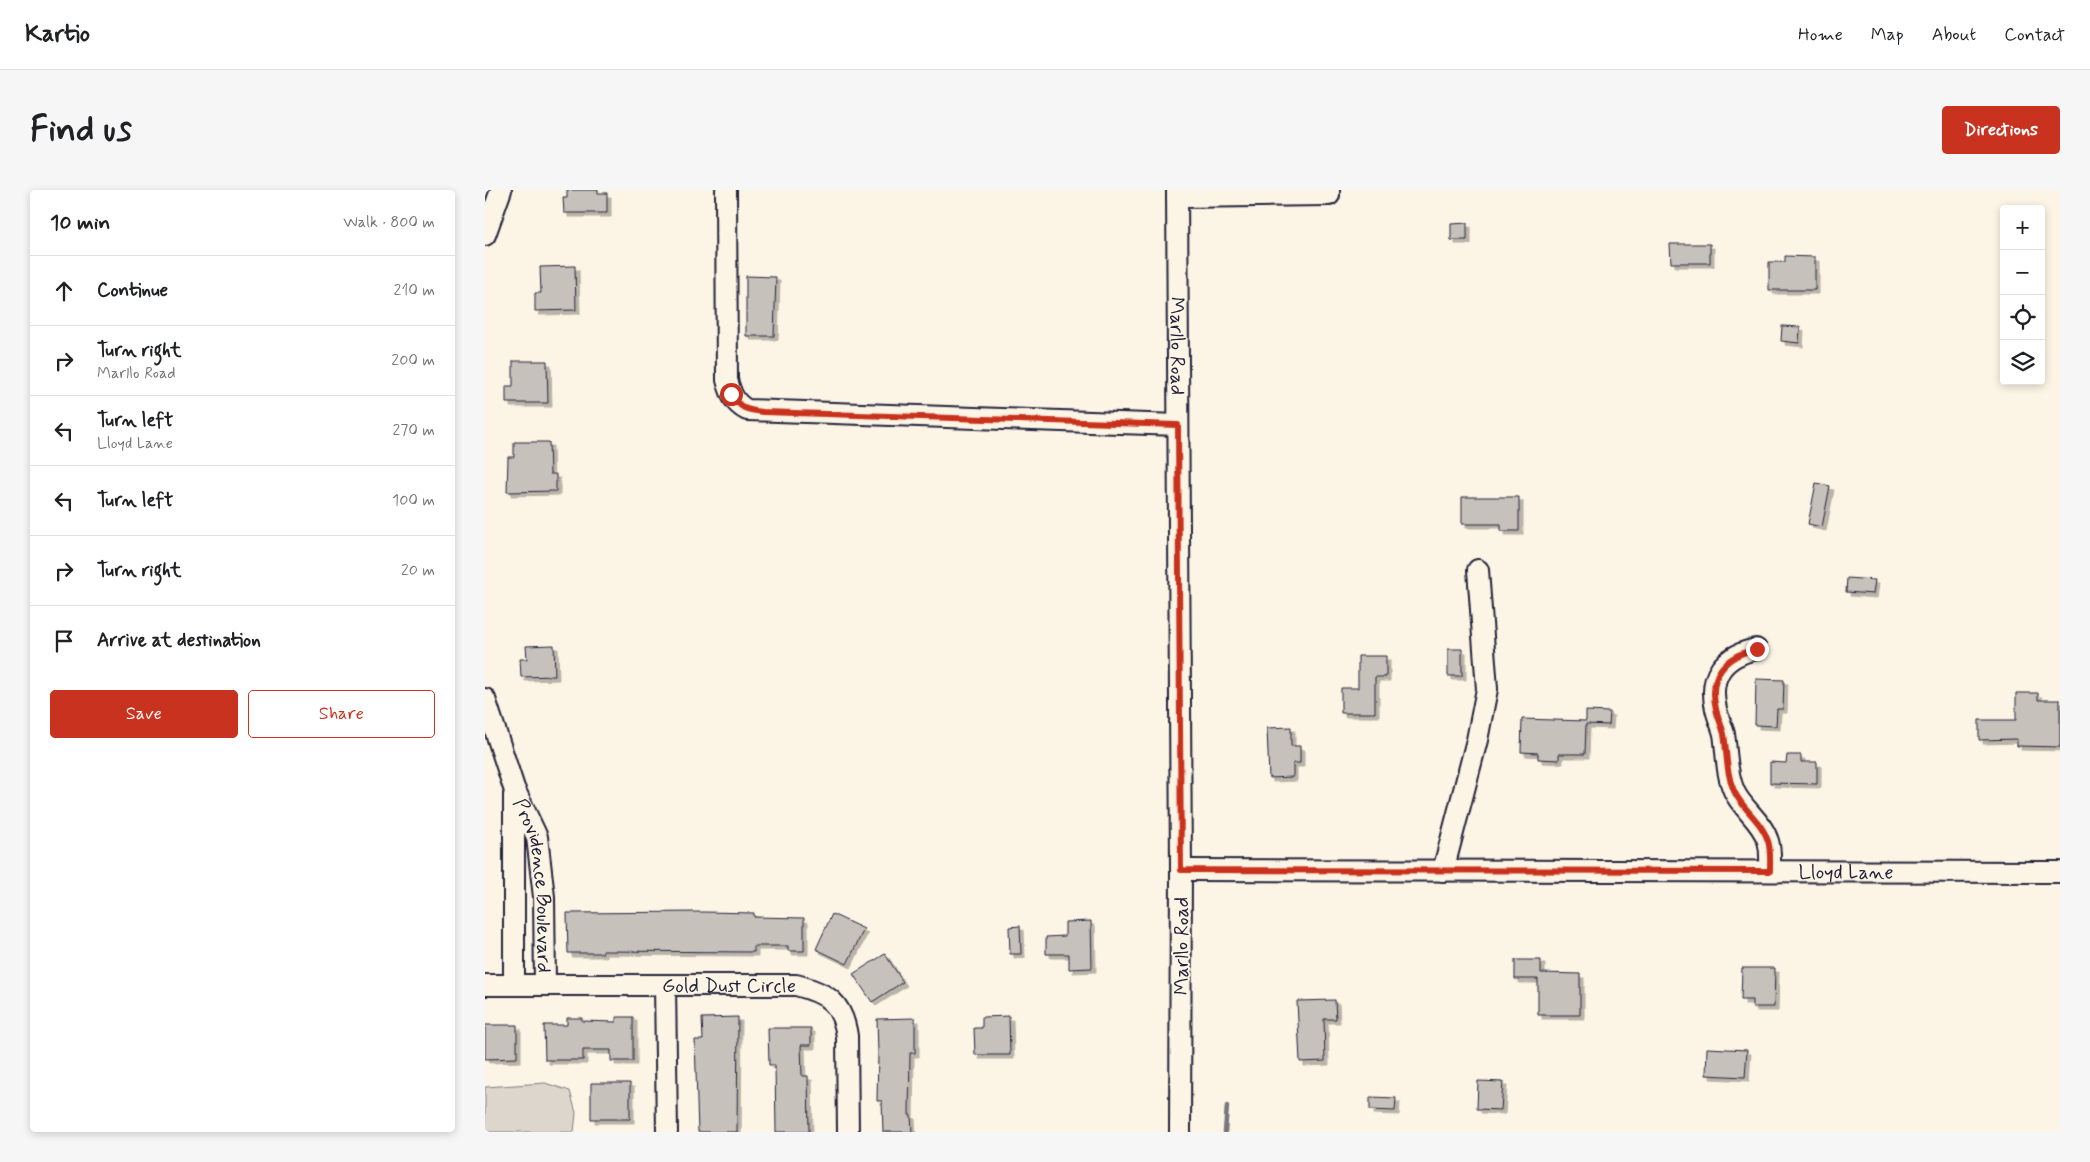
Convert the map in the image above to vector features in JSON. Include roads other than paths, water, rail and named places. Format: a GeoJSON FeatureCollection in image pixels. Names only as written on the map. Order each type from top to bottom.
{"type":"FeatureCollection","features":[{"type":"Feature","properties":{"kind":"street"},"geometry":{"type":"LineString","coordinates":[[485,235],[501,190]]}},
{"type":"Feature","properties":{"kind":"street"},"geometry":{"type":"LineString","coordinates":[[726,190],[727,380],[731,394],[738,405],[747,410],[1178,425]]}},
{"type":"Feature","properties":{"kind":"street"},"geometry":{"type":"LineString","coordinates":[[1177,193],[1329,195],[1329,190]]}},
{"type":"Feature","properties":{"kind":"street","name":"Marllo Road"},"geometry":{"type":"LineString","coordinates":[[1177,193],[1181,870],[1180,1132]]}},
{"type":"Feature","properties":{"kind":"street"},"geometry":{"type":"LineString","coordinates":[[1443,870],[1477,740],[1487,690],[1478,570]]}},
{"type":"Feature","properties":{"kind":"street"},"geometry":{"type":"LineString","coordinates":[[1757,649],[1744,652],[1725,663],[1717,675],[1714,685],[1714,698],[1723,730],[1731,784],[1741,804],[1765,832],[1769,850],[1770,871]]}},
{"type":"Feature","properties":{"kind":"street","name":"Providence Boulevard"},"geometry":{"type":"LineString","coordinates":[[485,699],[513,788],[537,836],[544,897],[545,985]]}},
{"type":"Feature","properties":{"kind":"street","name":"Providence Boulevard"},"geometry":{"type":"LineString","coordinates":[[513,788],[514,985]]}},
{"type":"Feature","properties":{"kind":"street","name":"Lloyd Lane"},"geometry":{"type":"LineString","coordinates":[[1181,870],[2060,872]]}},
{"type":"Feature","properties":{"kind":"street","name":"Gold Dust Circle"},"geometry":{"type":"LineString","coordinates":[[485,985],[796,985],[817,990],[827,996],[837,1006],[845,1020],[848,1132]]}},
{"type":"Feature","properties":{"kind":"street"},"geometry":{"type":"LineString","coordinates":[[665,985],[667,1132]]}},
{"type":"Feature","properties":{"kind":"waterway"},"geometry":{"type":"LineString","coordinates":[[1225,1132],[1227,1106]]}}]}
